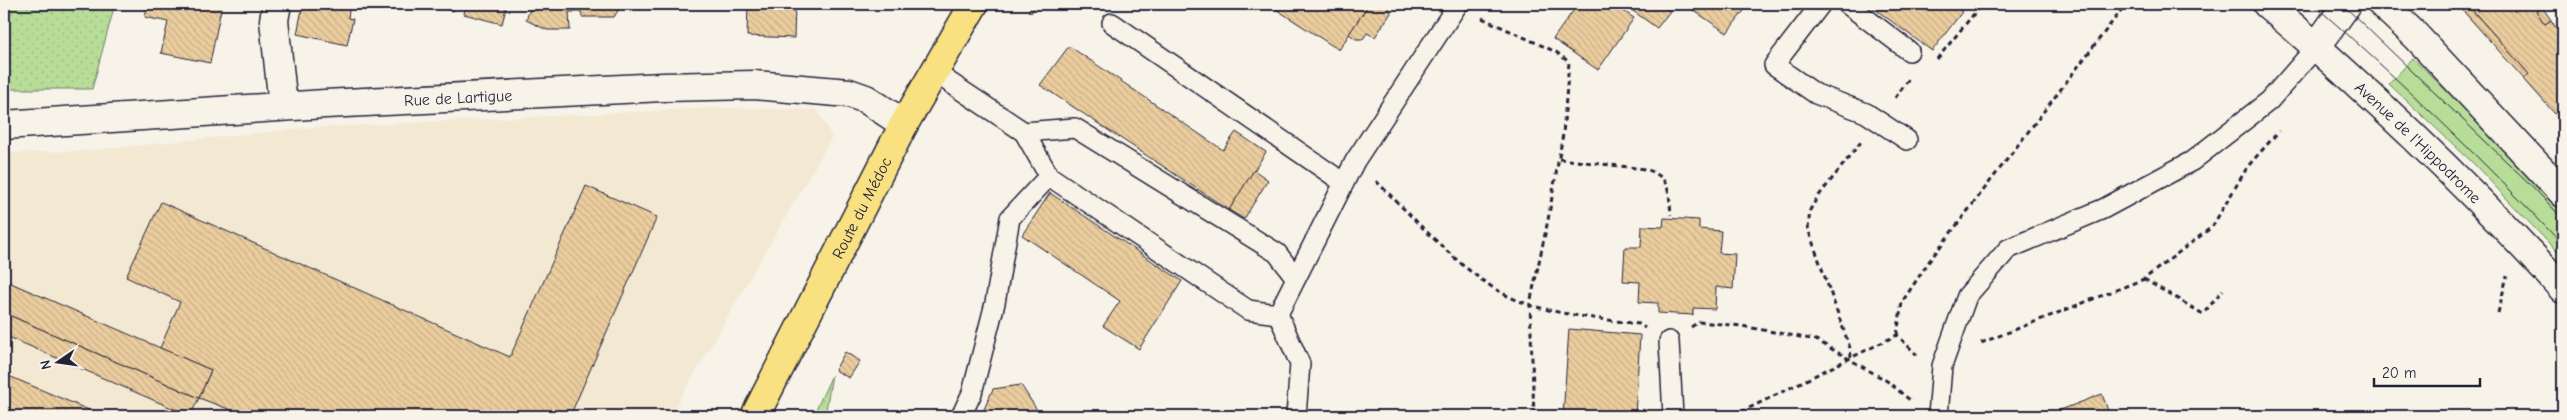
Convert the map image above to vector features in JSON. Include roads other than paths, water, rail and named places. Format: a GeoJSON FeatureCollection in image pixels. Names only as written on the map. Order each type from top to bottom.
{"type":"FeatureCollection","features":[{"type":"Feature","properties":{"kind":"main road","name":"Route du Médoc"},"geometry":{"type":"LineString","coordinates":[[754,416],[904,124],[974,4]]}},
{"type":"Feature","properties":{"kind":"street"},"geometry":{"type":"LineString","coordinates":[[278,4],[274,20],[283,106]]}},
{"type":"Feature","properties":{"kind":"street","name":"Avenue de l'Hippodrome"},"geometry":{"type":"LineString","coordinates":[[2268,4],[2366,90],[2495,215],[2563,289]]}},
{"type":"Feature","properties":{"kind":"street"},"geometry":{"type":"LineString","coordinates":[[2317,46],[2347,4]]}},
{"type":"Feature","properties":{"kind":"street"},"geometry":{"type":"LineString","coordinates":[[2382,4],[2416,36],[2563,193]]}},
{"type":"Feature","properties":{"kind":"street","name":"Rue de Lartigue"},"geometry":{"type":"LineString","coordinates":[[4,124],[283,106],[663,87],[754,85],[849,93],[866,99],[904,124]]}},
{"type":"Feature","properties":{"kind":"lane"},"geometry":{"type":"LineString","coordinates":[[1821,4],[1774,66],[1816,94],[1866,113],[1907,140]]}},
{"type":"Feature","properties":{"kind":"lane"},"geometry":{"type":"LineString","coordinates":[[1847,4],[1909,51]]}},
{"type":"Feature","properties":{"kind":"lane"},"geometry":{"type":"LineString","coordinates":[[1278,314],[1355,161],[1457,5]]}},
{"type":"Feature","properties":{"kind":"lane"},"geometry":{"type":"LineString","coordinates":[[1112,23],[1344,183]]}},
{"type":"Feature","properties":{"kind":"lane"},"geometry":{"type":"LineString","coordinates":[[1938,416],[1942,366],[1967,296],[2008,249],[2103,209],[2192,161],[2269,101],[2317,46]]}},
{"type":"Feature","properties":{"kind":"lane"},"geometry":{"type":"LineString","coordinates":[[934,72],[1024,132],[1049,176],[1248,310],[1278,314]]}},
{"type":"Feature","properties":{"kind":"lane"},"geometry":{"type":"LineString","coordinates":[[1024,132],[1075,128],[1277,254],[1296,278]]}},
{"type":"Feature","properties":{"kind":"lane"},"geometry":{"type":"LineString","coordinates":[[961,416],[972,393],[995,303],[1010,218],[1049,176]]}},
{"type":"Feature","properties":{"kind":"lane"},"geometry":{"type":"LineString","coordinates":[[1278,314],[1300,364],[1296,416]]}},
{"type":"Feature","properties":{"kind":"lane"},"geometry":{"type":"LineString","coordinates":[[1669,341],[1673,416]]}},
{"type":"Feature","properties":{"kind":"tram line"},"geometry":{"type":"LineString","coordinates":[[2313,4],[2441,122],[2563,245]]}},
{"type":"Feature","properties":{"kind":"tram line"},"geometry":{"type":"LineString","coordinates":[[2342,4],[2532,186],[2563,219]]}}]}
